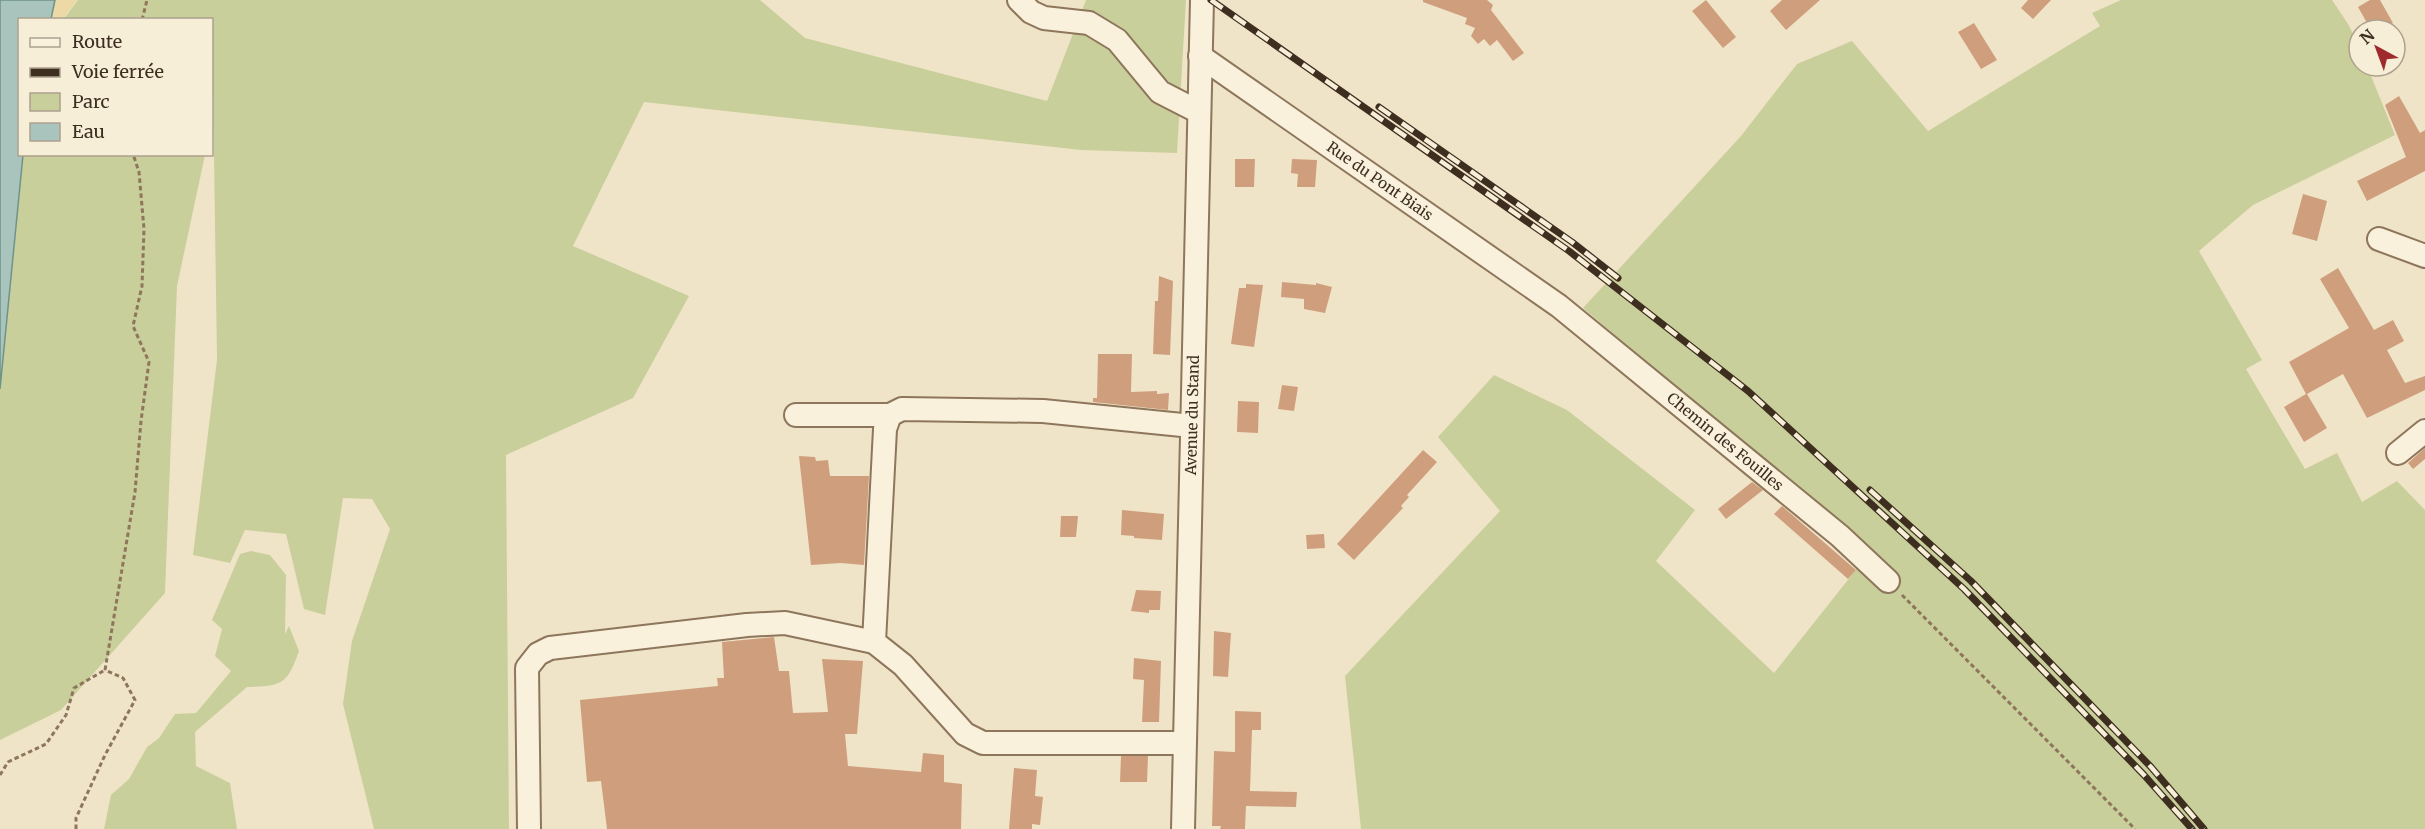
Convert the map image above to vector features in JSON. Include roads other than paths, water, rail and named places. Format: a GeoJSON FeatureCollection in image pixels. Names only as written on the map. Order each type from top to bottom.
{"type":"FeatureCollection","features":[{"type":"Feature","properties":{"kind":"street"},"geometry":{"type":"LineString","coordinates":[[1019,0],[1031,12],[1044,18],[1089,23],[1117,40],[1160,92],[1199,112]]}},
{"type":"Feature","properties":{"kind":"street","name":"Avenue du Stand"},"geometry":{"type":"LineString","coordinates":[[1184,829],[1184,743],[1187,614],[1192,530],[1192,426],[1202,0]]}},
{"type":"Feature","properties":{"kind":"street","name":"Rue du Pont Biais"},"geometry":{"type":"LineString","coordinates":[[1200,56],[1559,306]]}},
{"type":"Feature","properties":{"kind":"street"},"geometry":{"type":"LineString","coordinates":[[2379,239],[2425,256]]}},
{"type":"Feature","properties":{"kind":"street","name":"Chemin des Fouilles"},"geometry":{"type":"LineString","coordinates":[[1559,306],[1840,536],[1888,581]]}},
{"type":"Feature","properties":{"kind":"street"},"geometry":{"type":"LineString","coordinates":[[796,416],[890,415],[903,409],[1043,411],[1192,426]]}},
{"type":"Feature","properties":{"kind":"street"},"geometry":{"type":"LineString","coordinates":[[874,642],[885,429],[890,415]]}},
{"type":"Feature","properties":{"kind":"street"},"geometry":{"type":"LineString","coordinates":[[2398,453],[2425,431]]}},
{"type":"Feature","properties":{"kind":"street"},"geometry":{"type":"LineString","coordinates":[[529,829],[527,668],[538,654],[550,648],[747,625],[785,623],[874,642],[903,665],[965,734],[983,743],[1184,743]]}},
{"type":"Feature","properties":{"kind":"water"},"geometry":{"type":"Polygon","coordinates":[[[0,0],[55,0],[51,18],[18,18],[18,156],[23,156],[0,389],[0,0]]]}},
{"type":"Feature","properties":{"kind":"railway"},"geometry":{"type":"LineString","coordinates":[[1211,0],[1569,251],[1748,391],[1964,589],[2144,775],[2192,829]]}},
{"type":"Feature","properties":{"kind":"railway"},"geometry":{"type":"LineString","coordinates":[[1379,107],[1572,242],[1618,278]]}},
{"type":"Feature","properties":{"kind":"railway"},"geometry":{"type":"LineString","coordinates":[[1870,490],[1971,581],[2151,767],[2204,829]]}}]}
